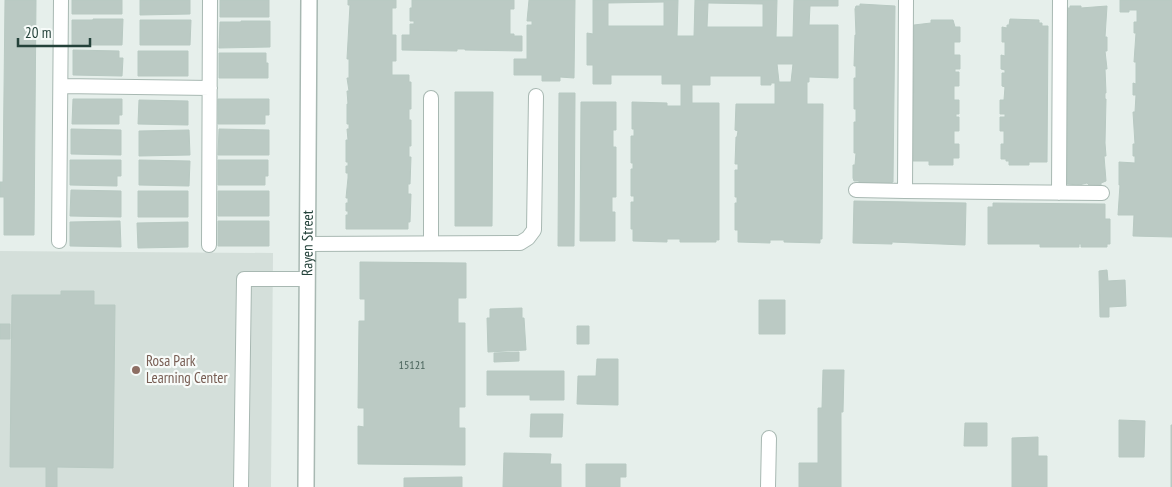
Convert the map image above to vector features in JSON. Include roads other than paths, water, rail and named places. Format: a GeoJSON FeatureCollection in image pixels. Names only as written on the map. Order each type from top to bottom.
{"type":"FeatureCollection","features":[{"type":"Feature","properties":{"kind":"street","name":"Rayen Street"},"geometry":{"type":"LineString","coordinates":[[306,487],[310,0]]}},
{"type":"Feature","properties":{"kind":"lane"},"geometry":{"type":"LineString","coordinates":[[59,241],[61,0]]}},
{"type":"Feature","properties":{"kind":"lane"},"geometry":{"type":"LineString","coordinates":[[209,245],[210,0]]}},
{"type":"Feature","properties":{"kind":"lane"},"geometry":{"type":"LineString","coordinates":[[905,191],[906,0]]}},
{"type":"Feature","properties":{"kind":"lane"},"geometry":{"type":"LineString","coordinates":[[1059,193],[1060,0]]}},
{"type":"Feature","properties":{"kind":"lane"},"geometry":{"type":"LineString","coordinates":[[61,86],[210,88]]}},
{"type":"Feature","properties":{"kind":"lane"},"geometry":{"type":"LineString","coordinates":[[308,244],[520,243],[528,238],[534,230],[536,96]]}},
{"type":"Feature","properties":{"kind":"lane"},"geometry":{"type":"LineString","coordinates":[[431,98],[431,243]]}},
{"type":"Feature","properties":{"kind":"lane"},"geometry":{"type":"LineString","coordinates":[[856,190],[1102,193]]}},
{"type":"Feature","properties":{"kind":"lane"},"geometry":{"type":"LineString","coordinates":[[241,487],[244,279],[308,279]]}},
{"type":"Feature","properties":{"kind":"lane"},"geometry":{"type":"LineString","coordinates":[[768,487],[769,438]]}},
{"type":"Feature","properties":{"kind":"place","name":"Rosa Park Learning Center"},"geometry":{"type":"Point","coordinates":[136,370]}}]}
